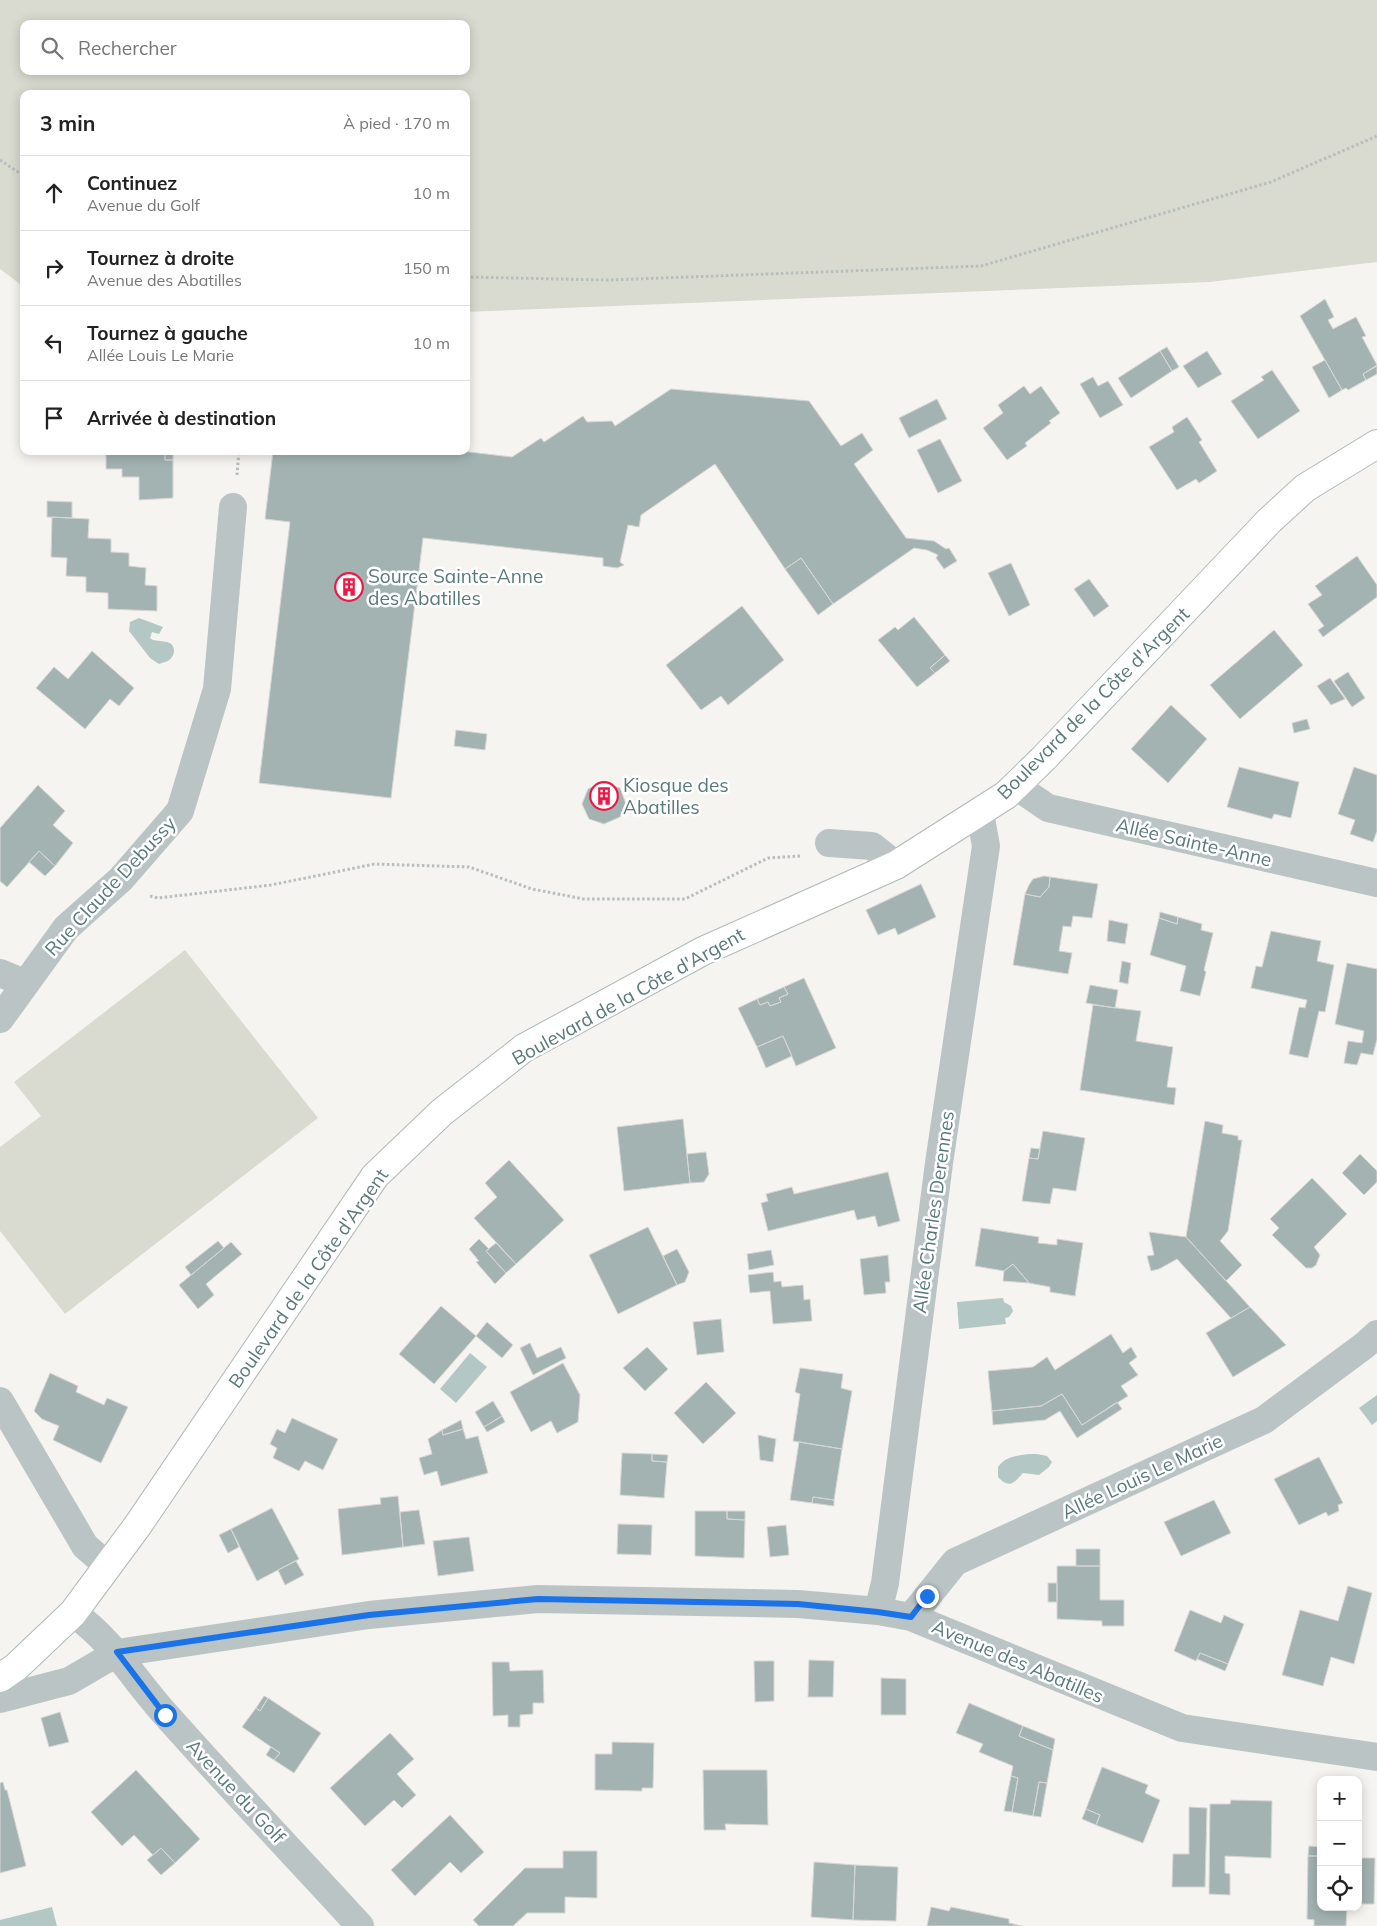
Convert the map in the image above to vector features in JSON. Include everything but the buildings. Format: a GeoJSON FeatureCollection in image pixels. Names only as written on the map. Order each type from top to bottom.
{"type":"FeatureCollection","features":[{"type":"Feature","properties":{"kind":"main road","name":"Boulevard de la Côte d'Argent"},"geometry":{"type":"LineString","coordinates":[[0,1678],[16,1667],[72,1613],[108,1566],[375,1176],[442,1112],[524,1048],[703,951],[896,865],[980,813],[1016,786],[1269,521],[1305,488],[1377,444]]}},
{"type":"Feature","properties":{"kind":"street","name":"Rue Claude Debussy"},"geometry":{"type":"LineString","coordinates":[[0,1019],[12,978],[121,879],[180,811],[217,689],[233,507]]}},
{"type":"Feature","properties":{"kind":"street","name":"Allée Sainte-Anne"},"geometry":{"type":"LineString","coordinates":[[1016,786],[1048,808],[1377,883]]}},
{"type":"Feature","properties":{"kind":"street","name":"Allée Charles Derennes"},"geometry":{"type":"LineString","coordinates":[[878,1612],[885,1583],[939,1163],[986,846],[980,813]]}},
{"type":"Feature","properties":{"kind":"street"},"geometry":{"type":"LineString","coordinates":[[829,843],[872,846],[896,865]]}},
{"type":"Feature","properties":{"kind":"street","name":"Allée Louis Le Marie"},"geometry":{"type":"LineString","coordinates":[[911,1617],[955,1562],[1264,1420],[1377,1334]]}},
{"type":"Feature","properties":{"kind":"street"},"geometry":{"type":"LineString","coordinates":[[0,1401],[86,1546],[108,1566]]}},
{"type":"Feature","properties":{"kind":"street","name":"Avenue des Abatilles"},"geometry":{"type":"LineString","coordinates":[[0,1699],[69,1681],[117,1652],[369,1615],[538,1599],[798,1604],[911,1617],[1182,1728],[1377,1757]]}},
{"type":"Feature","properties":{"kind":"street"},"geometry":{"type":"LineString","coordinates":[[72,1613],[91,1626],[117,1652]]}},
{"type":"Feature","properties":{"kind":"street","name":"Avenue du Golf"},"geometry":{"type":"LineString","coordinates":[[117,1652],[165,1715],[360,1926]]}},
{"type":"Feature","properties":{"kind":"path"},"geometry":{"type":"LineString","coordinates":[[470,277],[608,280],[981,266],[1272,182],[1377,136]]}},
{"type":"Feature","properties":{"kind":"path"},"geometry":{"type":"LineString","coordinates":[[0,160],[20,173]]}},
{"type":"Feature","properties":{"kind":"path"},"geometry":{"type":"LineString","coordinates":[[121,879],[129,890],[158,898],[271,885],[374,864],[468,867],[532,889],[584,899],[685,899],[768,858],[805,856]]}},
{"type":"Feature","properties":{"kind":"shaded area"},"geometry":{"type":"Polygon","coordinates":[[[0,0],[1377,0],[1377,262],[1210,282],[470,312],[470,90],[20,90],[20,284],[0,269],[0,0]]]}},
{"type":"Feature","properties":{"kind":"shaded area"},"geometry":{"type":"Polygon","coordinates":[[[139,618],[163,627],[159,634],[152,632],[150,638],[156,641],[171,643],[174,650],[172,658],[168,661],[159,664],[150,658],[129,631],[130,622],[139,618]]]}},
{"type":"Feature","properties":{"kind":"shaded area"},"geometry":{"type":"Polygon","coordinates":[[[185,950],[318,1118],[65,1314],[0,1231],[0,1147],[41,1116],[14,1082],[185,950]]]}},
{"type":"Feature","properties":{"kind":"shaded area"},"geometry":{"type":"Polygon","coordinates":[[[1003,1298],[1004,1302],[1011,1306],[1013,1311],[1009,1317],[1005,1318],[1006,1324],[959,1329],[957,1302],[1003,1298]]]}},
{"type":"Feature","properties":{"kind":"shaded area"},"geometry":{"type":"Polygon","coordinates":[[[470,1353],[487,1367],[456,1403],[440,1389],[470,1353]]]}},
{"type":"Feature","properties":{"kind":"shaded area"},"geometry":{"type":"Polygon","coordinates":[[[1377,1395],[1377,1421],[1372,1425],[1359,1408],[1377,1395]]]}},
{"type":"Feature","properties":{"kind":"shaded area"},"geometry":{"type":"Polygon","coordinates":[[[1037,1454],[1047,1456],[1052,1462],[1039,1475],[1023,1473],[1014,1482],[1008,1484],[998,1477],[998,1467],[1006,1460],[1021,1455],[1037,1454]]]}},
{"type":"Feature","properties":{"kind":"shaded area"},"geometry":{"type":"Polygon","coordinates":[[[52,1907],[57,1926],[0,1926],[0,1920],[52,1907]]]}},
{"type":"Feature","properties":{"kind":"place","name":"Source Sainte-Anne des Abatilles"},"geometry":{"type":"Point","coordinates":[349,587]}},
{"type":"Feature","properties":{"kind":"place","name":"Kiosque des Abatilles"},"geometry":{"type":"Point","coordinates":[604,796]}},
{"type":"Feature","properties":{"kind":"route"},"geometry":{"type":"LineString","coordinates":[[165,1715],[117,1652],[369,1615],[538,1599],[798,1604],[911,1617],[927,1596]]}}]}
